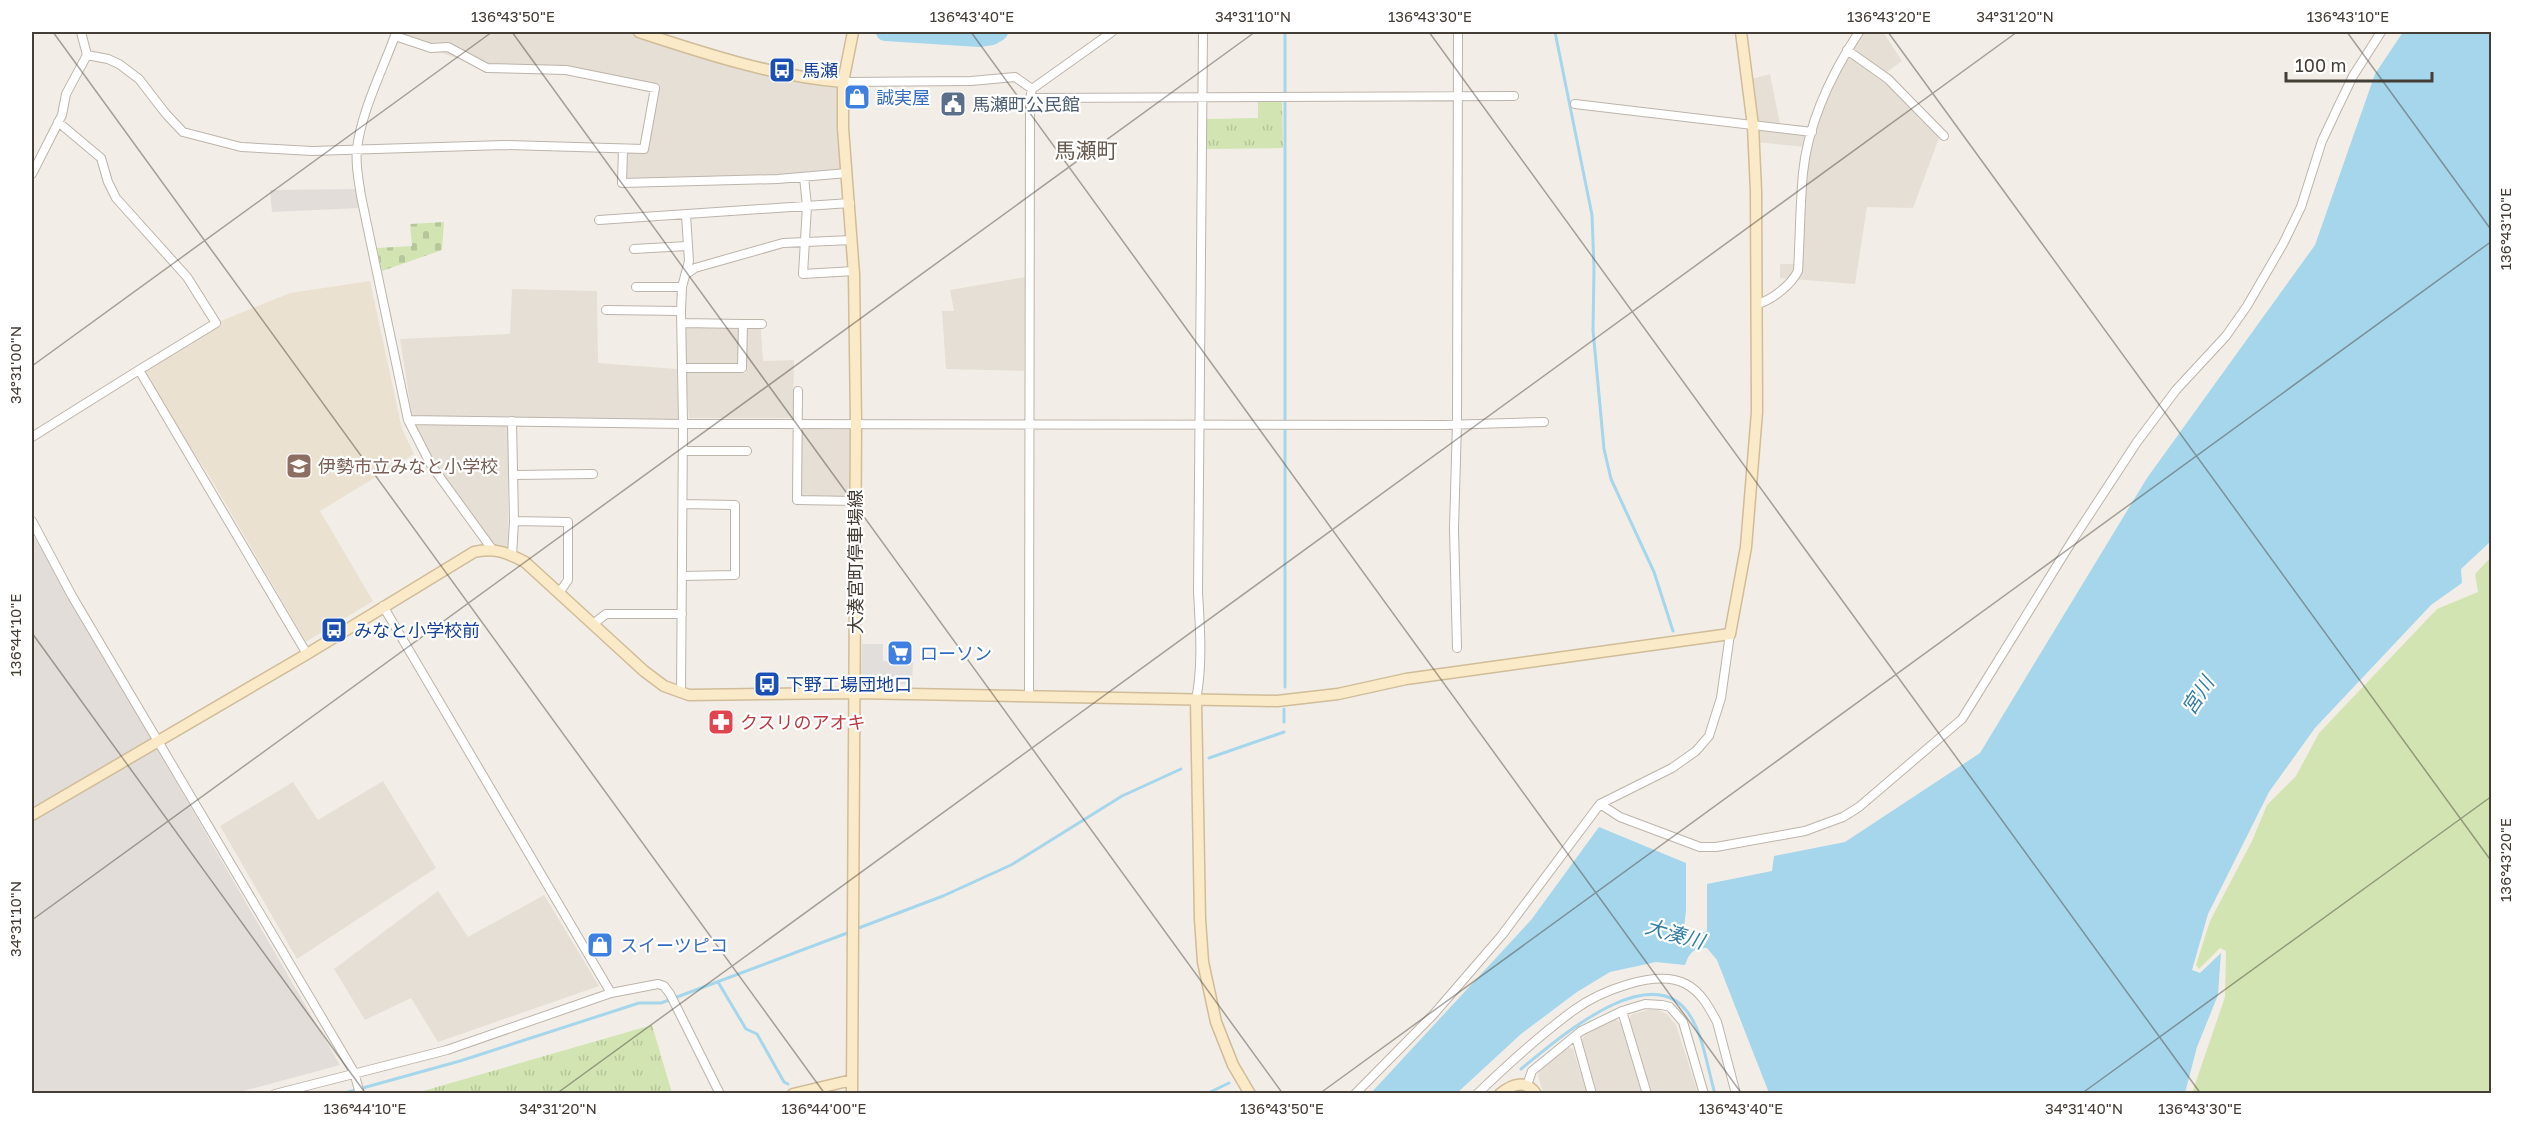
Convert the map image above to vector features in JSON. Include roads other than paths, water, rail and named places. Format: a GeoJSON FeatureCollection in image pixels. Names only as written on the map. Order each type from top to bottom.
{"type":"FeatureCollection","features":[{"type":"Feature","properties":{"kind":"street"},"geometry":{"type":"LineString","coordinates":[[32,172],[62,115],[66,94],[87,54],[81,32]]}},
{"type":"Feature","properties":{"kind":"street"},"geometry":{"type":"LineString","coordinates":[[639,32],[725,59],[804,79],[843,82],[971,81],[1015,77],[1032,89]]}},
{"type":"Feature","properties":{"kind":"street"},"geometry":{"type":"LineString","coordinates":[[1029,697],[1030,98],[1032,89],[1112,32]]}},
{"type":"Feature","properties":{"kind":"street"},"geometry":{"type":"LineString","coordinates":[[1203,32],[1198,592],[1200,637],[1199,683],[1196,700],[1200,919],[1203,962],[1216,1022],[1233,1065],[1250,1094]]}},
{"type":"Feature","properties":{"kind":"street"},"geometry":{"type":"LineString","coordinates":[[1457,648],[1454,529],[1457,423],[1458,32]]}},
{"type":"Feature","properties":{"kind":"street"},"geometry":{"type":"LineString","coordinates":[[1355,1094],[1433,1015],[1502,935],[1600,804],[1672,768],[1696,752],[1709,736],[1721,698],[1746,547],[1755,444],[1758,304],[1753,126],[1741,32]]}},
{"type":"Feature","properties":{"kind":"street"},"geometry":{"type":"LineString","coordinates":[[1758,304],[1765,302],[1793,280],[1798,271],[1803,172],[1812,132],[1830,81],[1859,32]]}},
{"type":"Feature","properties":{"kind":"street"},"geometry":{"type":"LineString","coordinates":[[1600,804],[1620,817],[1700,847],[1716,847],[1805,831],[1826,825],[1851,812],[1948,733],[1962,719],[1978,696],[2079,530],[2138,441],[2176,390],[2226,336],[2247,306],[2283,244],[2301,207],[2322,141],[2353,76],[2381,32]]}},
{"type":"Feature","properties":{"kind":"street"},"geometry":{"type":"LineString","coordinates":[[87,54],[119,64],[140,79],[166,114],[183,132],[242,147],[312,151],[357,149],[504,145],[644,149],[655,88],[566,70],[487,68],[448,47],[431,48],[396,34],[364,120],[357,149],[357,169],[408,420],[431,465],[492,549]]}},
{"type":"Feature","properties":{"kind":"street","name":"大湊宮町停車場線"},"geometry":{"type":"LineString","coordinates":[[852,36],[843,82],[843,128],[854,272],[856,423],[851,938],[852,1094]]}},
{"type":"Feature","properties":{"kind":"street"},"geometry":{"type":"LineString","coordinates":[[1847,50],[1888,79],[1944,136]]}},
{"type":"Feature","properties":{"kind":"street"},"geometry":{"type":"LineString","coordinates":[[1030,98],[1514,96]]}},
{"type":"Feature","properties":{"kind":"street"},"geometry":{"type":"LineString","coordinates":[[1575,104],[1812,132]]}},
{"type":"Feature","properties":{"kind":"street"},"geometry":{"type":"LineString","coordinates":[[32,437],[216,322],[187,277],[116,198],[108,182],[101,158],[58,122]]}},
{"type":"Feature","properties":{"kind":"street"},"geometry":{"type":"LineString","coordinates":[[623,149],[622,183],[804,177],[847,173]]}},
{"type":"Feature","properties":{"kind":"street"},"geometry":{"type":"LineString","coordinates":[[804,177],[807,206],[803,274],[854,272]]}},
{"type":"Feature","properties":{"kind":"street"},"geometry":{"type":"LineString","coordinates":[[599,220],[850,203]]}},
{"type":"Feature","properties":{"kind":"street"},"geometry":{"type":"LineString","coordinates":[[681,693],[683,424],[681,311],[682,287],[688,273],[689,261],[686,215]]}},
{"type":"Feature","properties":{"kind":"street"},"geometry":{"type":"LineString","coordinates":[[688,273],[695,268],[783,243],[852,240]]}},
{"type":"Feature","properties":{"kind":"street"},"geometry":{"type":"LineString","coordinates":[[634,249],[687,246]]}},
{"type":"Feature","properties":{"kind":"street"},"geometry":{"type":"LineString","coordinates":[[636,287],[682,287]]}},
{"type":"Feature","properties":{"kind":"street"},"geometry":{"type":"LineString","coordinates":[[606,310],[681,311]]}},
{"type":"Feature","properties":{"kind":"street"},"geometry":{"type":"LineString","coordinates":[[682,323],[762,324]]}},
{"type":"Feature","properties":{"kind":"street"},"geometry":{"type":"LineString","coordinates":[[682,368],[742,368],[743,324]]}},
{"type":"Feature","properties":{"kind":"street"},"geometry":{"type":"LineString","coordinates":[[139,370],[307,654]]}},
{"type":"Feature","properties":{"kind":"street"},"geometry":{"type":"LineString","coordinates":[[798,391],[797,500],[856,501]]}},
{"type":"Feature","properties":{"kind":"street"},"geometry":{"type":"LineString","coordinates":[[408,420],[683,424],[1544,422]]}},
{"type":"Feature","properties":{"kind":"street"},"geometry":{"type":"LineString","coordinates":[[512,421],[514,521],[512,556]]}},
{"type":"Feature","properties":{"kind":"street"},"geometry":{"type":"LineString","coordinates":[[683,451],[747,451]]}},
{"type":"Feature","properties":{"kind":"street"},"geometry":{"type":"LineString","coordinates":[[513,475],[593,474]]}},
{"type":"Feature","properties":{"kind":"street"},"geometry":{"type":"LineString","coordinates":[[682,576],[735,575],[735,505],[683,504]]}},
{"type":"Feature","properties":{"kind":"street"},"geometry":{"type":"LineString","coordinates":[[32,521],[72,596],[354,1072],[360,1094]]}},
{"type":"Feature","properties":{"kind":"street"},"geometry":{"type":"LineString","coordinates":[[514,521],[568,522],[568,580],[559,593]]}},
{"type":"Feature","properties":{"kind":"street"},"geometry":{"type":"LineString","coordinates":[[32,815],[307,654],[474,552],[492,549],[525,562],[644,671],[664,686],[681,693],[698,696],[855,693],[1276,701],[1308,699],[1406,679],[1730,634]]}},
{"type":"Feature","properties":{"kind":"street"},"geometry":{"type":"LineString","coordinates":[[383,606],[611,993]]}},
{"type":"Feature","properties":{"kind":"street"},"geometry":{"type":"LineString","coordinates":[[593,624],[606,614],[682,614]]}},
{"type":"Feature","properties":{"kind":"street"},"geometry":{"type":"LineString","coordinates":[[1477,1094],[1574,1010],[1639,981],[1672,979],[1695,990],[1711,1011],[1717,1022],[1736,1094]]}},
{"type":"Feature","properties":{"kind":"street"},"geometry":{"type":"LineString","coordinates":[[275,1094],[447,1050],[611,993],[658,984],[664,986],[670,994],[720,1094]]}},
{"type":"Feature","properties":{"kind":"street"},"geometry":{"type":"LineString","coordinates":[[1527,1085],[1532,1071],[1581,1031],[1622,1011],[1645,1004],[1662,1005],[1675,1012],[1683,1022],[1704,1094]]}},
{"type":"Feature","properties":{"kind":"street"},"geometry":{"type":"LineString","coordinates":[[1622,1011],[1647,1094]]}},
{"type":"Feature","properties":{"kind":"street"},"geometry":{"type":"LineString","coordinates":[[1576,1037],[1592,1094]]}},
{"type":"Feature","properties":{"kind":"street"},"geometry":{"type":"LineString","coordinates":[[793,1094],[852,1080]]}},
{"type":"Feature","properties":{"kind":"street"},"geometry":{"type":"LineString","coordinates":[[1500,1094],[1511,1086],[1527,1085],[1536,1094]]}},
{"type":"Feature","properties":{"kind":"water"},"geometry":{"type":"Polygon","coordinates":[[[2403,32],[2491,32],[2491,541],[2461,569],[2462,583],[2431,605],[2315,728],[2269,792],[2208,914],[2192,970],[2200,973],[2221,953],[2218,995],[2197,1047],[2185,1093],[1769,1093],[1717,960],[1707,948],[1693,952],[1685,965],[1656,962],[1610,972],[1577,992],[1521,1034],[1457,1093],[1371,1093],[1531,920],[1599,827],[1686,863],[1684,928],[1696,935],[1707,931],[1707,884],[1772,871],[1774,856],[1845,842],[1980,753],[2147,478],[2315,245],[2375,74],[2403,32]]]}},
{"type":"Feature","properties":{"kind":"waterway"},"geometry":{"type":"LineString","coordinates":[[885,32],[979,38],[992,36],[999,32]]}},
{"type":"Feature","properties":{"kind":"waterway"},"geometry":{"type":"LineString","coordinates":[[1285,32],[1285,687]]}},
{"type":"Feature","properties":{"kind":"waterway"},"geometry":{"type":"LineString","coordinates":[[1555,32],[1592,215],[1593,330],[1604,449],[1611,479],[1654,572],[1673,631]]}},
{"type":"Feature","properties":{"kind":"waterway"},"geometry":{"type":"LineString","coordinates":[[1284,709],[1284,722]]}},
{"type":"Feature","properties":{"kind":"waterway"},"geometry":{"type":"LineString","coordinates":[[1209,758],[1284,732]]}},
{"type":"Feature","properties":{"kind":"waterway"},"geometry":{"type":"LineString","coordinates":[[856,929],[943,896],[1011,865],[1122,796],[1181,769]]}},
{"type":"Feature","properties":{"kind":"waterway"},"geometry":{"type":"LineString","coordinates":[[341,1094],[460,1061],[639,1003],[661,1003],[850,932]]}},
{"type":"Feature","properties":{"kind":"waterway"},"geometry":{"type":"LineString","coordinates":[[718,982],[746,1029],[757,1034],[784,1082],[788,1084]]}},
{"type":"Feature","properties":{"kind":"waterway"},"geometry":{"type":"LineString","coordinates":[[1521,1069],[1581,1023],[1606,1008],[1631,998],[1655,994],[1676,1001],[1692,1019],[1703,1046],[1715,1094]]}},
{"type":"Feature","properties":{"kind":"waterway"},"geometry":{"type":"LineString","coordinates":[[1206,1094],[1229,1083]]}},
{"type":"Feature","properties":{"kind":"place","name":"馬瀬"},"geometry":{"type":"Point","coordinates":[782,70]}},
{"type":"Feature","properties":{"kind":"place","name":"誠実屋"},"geometry":{"type":"Point","coordinates":[857,97]}},
{"type":"Feature","properties":{"kind":"place","name":"馬瀬町公民館"},"geometry":{"type":"Point","coordinates":[953,104]}},
{"type":"Feature","properties":{"kind":"place","name":"伊勢市立みなと小学校"},"geometry":{"type":"Point","coordinates":[299,466]}},
{"type":"Feature","properties":{"kind":"place","name":"みなと小学校前"},"geometry":{"type":"Point","coordinates":[334,630]}},
{"type":"Feature","properties":{"kind":"place","name":"ローソン"},"geometry":{"type":"Point","coordinates":[900,653]}},
{"type":"Feature","properties":{"kind":"place","name":"下野工場団地口"},"geometry":{"type":"Point","coordinates":[767,684]}},
{"type":"Feature","properties":{"kind":"place","name":"クスリのアオキ"},"geometry":{"type":"Point","coordinates":[721,722]}},
{"type":"Feature","properties":{"kind":"place","name":"スイーツピコ"},"geometry":{"type":"Point","coordinates":[600,945]}},
{"type":"Feature","properties":{"kind":"district","name":"馬瀬町"},"geometry":{"type":"Point","coordinates":[1086,150]}},
{"type":"Feature","properties":{"kind":"water label","name":"宮川"},"geometry":{"type":"Point","coordinates":[2197,695]}},
{"type":"Feature","properties":{"kind":"water label","name":"大湊川"},"geometry":{"type":"Point","coordinates":[1675,933]}}]}
